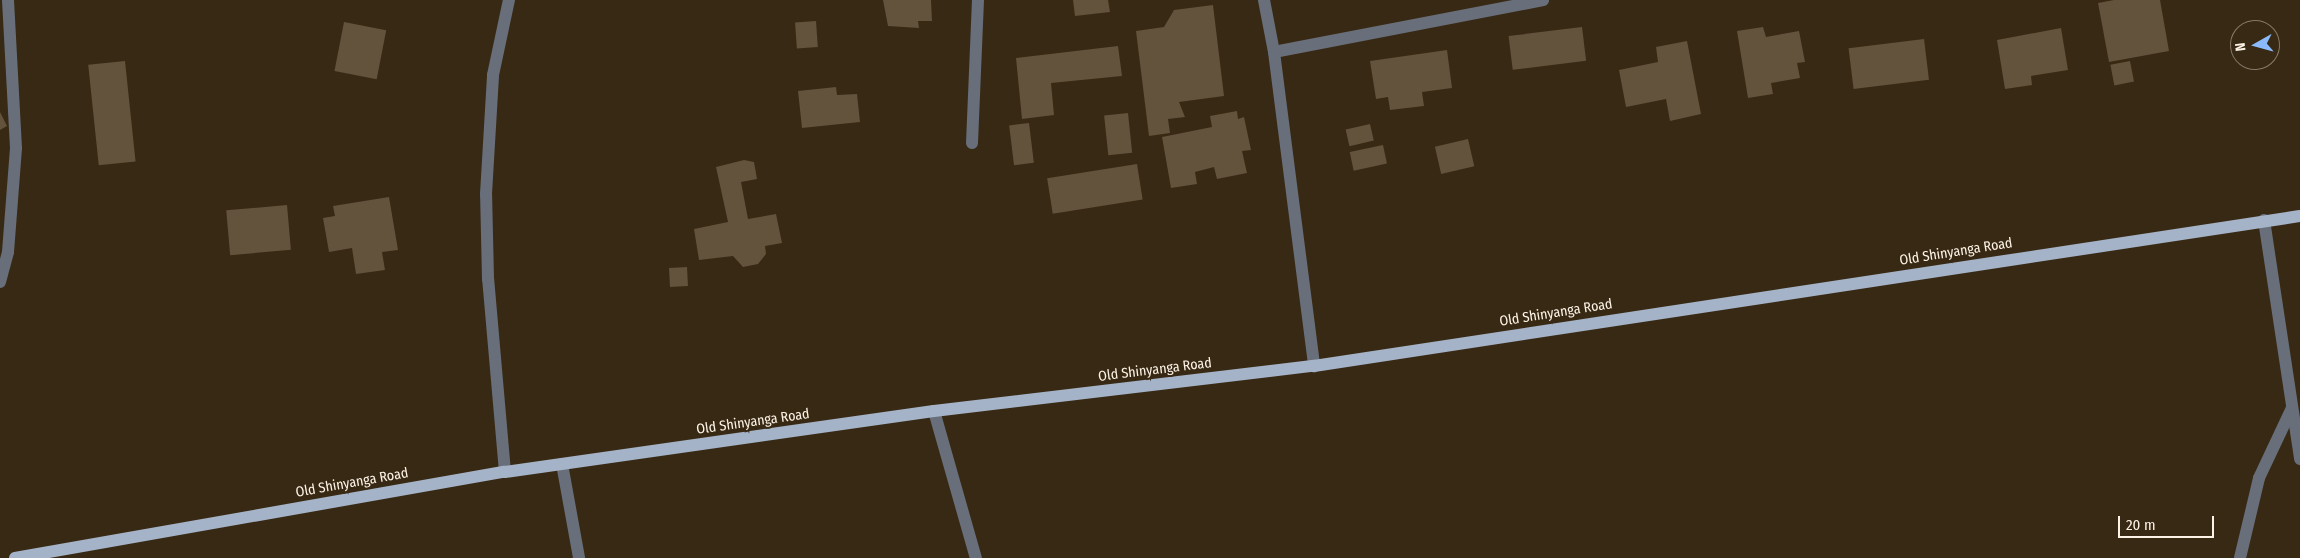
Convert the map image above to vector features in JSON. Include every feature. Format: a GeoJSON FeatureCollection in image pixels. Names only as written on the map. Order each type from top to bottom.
{"type":"FeatureCollection","features":[{"type":"Feature","properties":{"kind":"main road","name":"Old Shinyanga Road"},"geometry":{"type":"LineString","coordinates":[[15,558],[505,472],[934,411],[1314,366],[2300,216]]}},
{"type":"Feature","properties":{"kind":"street"},"geometry":{"type":"LineString","coordinates":[[0,282],[8,252],[16,148],[8,0]]}},
{"type":"Feature","properties":{"kind":"street"},"geometry":{"type":"LineString","coordinates":[[505,472],[488,279],[486,194],[493,75],[509,0]]}},
{"type":"Feature","properties":{"kind":"street"},"geometry":{"type":"LineString","coordinates":[[972,143],[978,0]]}},
{"type":"Feature","properties":{"kind":"street"},"geometry":{"type":"LineString","coordinates":[[1264,0],[1274,52],[1314,366]]}},
{"type":"Feature","properties":{"kind":"street"},"geometry":{"type":"LineString","coordinates":[[1274,52],[1543,0]]}},
{"type":"Feature","properties":{"kind":"street"},"geometry":{"type":"LineString","coordinates":[[2264,220],[2300,459]]}},
{"type":"Feature","properties":{"kind":"street"},"geometry":{"type":"LineString","coordinates":[[2240,558],[2260,478],[2292,408]]}},
{"type":"Feature","properties":{"kind":"street"},"geometry":{"type":"LineString","coordinates":[[934,411],[976,558]]}},
{"type":"Feature","properties":{"kind":"street"},"geometry":{"type":"LineString","coordinates":[[562,464],[579,558]]}},
{"type":"Feature","properties":{"kind":"building"},"geometry":{"type":"Polygon","coordinates":[[[883,0],[931,0],[932,21],[918,21],[919,28],[888,26],[883,0]]]}},
{"type":"Feature","properties":{"kind":"building"},"geometry":{"type":"Polygon","coordinates":[[[1073,0],[1108,0],[1110,12],[1075,16],[1073,0]]]}},
{"type":"Feature","properties":{"kind":"building"},"geometry":{"type":"Polygon","coordinates":[[[2114,0],[2160,0],[2169,51],[2109,62],[2098,3],[2114,0]]]}},
{"type":"Feature","properties":{"kind":"building"},"geometry":{"type":"Polygon","coordinates":[[[1213,5],[1224,96],[1179,102],[1185,117],[1168,119],[1170,133],[1149,136],[1136,31],[1164,27],[1174,10],[1213,5]]]}},
{"type":"Feature","properties":{"kind":"building"},"geometry":{"type":"Polygon","coordinates":[[[816,21],[818,47],[797,48],[795,22],[816,21]]]}},
{"type":"Feature","properties":{"kind":"building"},"geometry":{"type":"Polygon","coordinates":[[[344,22],[386,30],[377,79],[334,71],[344,22]]]}},
{"type":"Feature","properties":{"kind":"building"},"geometry":{"type":"Polygon","coordinates":[[[1582,27],[1586,61],[1513,70],[1509,36],[1582,27]]]}},
{"type":"Feature","properties":{"kind":"building"},"geometry":{"type":"Polygon","coordinates":[[[1763,27],[1766,37],[1799,31],[1805,62],[1797,63],[1800,78],[1771,83],[1773,94],[1748,98],[1737,31],[1763,27]]]}},
{"type":"Feature","properties":{"kind":"building"},"geometry":{"type":"Polygon","coordinates":[[[2061,28],[2068,70],[2031,76],[2032,85],[2005,89],[1997,40],[2061,28]]]}},
{"type":"Feature","properties":{"kind":"building"},"geometry":{"type":"Polygon","coordinates":[[[1924,39],[1929,80],[1854,89],[1849,48],[1924,39]]]}},
{"type":"Feature","properties":{"kind":"building"},"geometry":{"type":"Polygon","coordinates":[[[1687,41],[1701,114],[1670,121],[1666,99],[1626,107],[1619,70],[1658,62],[1656,47],[1687,41]]]}},
{"type":"Feature","properties":{"kind":"building"},"geometry":{"type":"Polygon","coordinates":[[[1118,46],[1122,76],[1051,83],[1054,115],[1022,119],[1016,58],[1118,46]]]}},
{"type":"Feature","properties":{"kind":"building"},"geometry":{"type":"Polygon","coordinates":[[[1447,50],[1452,88],[1422,92],[1424,106],[1390,110],[1388,97],[1376,99],[1370,61],[1447,50]]]}},
{"type":"Feature","properties":{"kind":"building"},"geometry":{"type":"Polygon","coordinates":[[[125,61],[136,161],[99,165],[88,65],[125,61]]]}},
{"type":"Feature","properties":{"kind":"building"},"geometry":{"type":"Polygon","coordinates":[[[2130,61],[2134,82],[2114,85],[2110,65],[2130,61]]]}},
{"type":"Feature","properties":{"kind":"building"},"geometry":{"type":"Polygon","coordinates":[[[836,87],[837,95],[857,94],[860,122],[802,128],[798,91],[836,87]]]}},
{"type":"Feature","properties":{"kind":"building"},"geometry":{"type":"Polygon","coordinates":[[[1237,111],[1238,119],[1244,117],[1251,150],[1242,151],[1247,173],[1217,179],[1214,167],[1195,172],[1197,184],[1171,188],[1162,137],[1212,127],[1210,116],[1237,111]]]}},
{"type":"Feature","properties":{"kind":"building"},"geometry":{"type":"Polygon","coordinates":[[[0,112],[7,126],[0,130],[0,112]]]}},
{"type":"Feature","properties":{"kind":"building"},"geometry":{"type":"Polygon","coordinates":[[[1128,113],[1132,153],[1108,155],[1104,116],[1128,113]]]}},
{"type":"Feature","properties":{"kind":"building"},"geometry":{"type":"Polygon","coordinates":[[[1029,123],[1034,163],[1014,165],[1009,125],[1029,123]]]}},
{"type":"Feature","properties":{"kind":"building"},"geometry":{"type":"Polygon","coordinates":[[[1370,124],[1374,141],[1349,146],[1346,130],[1370,124]]]}},
{"type":"Feature","properties":{"kind":"building"},"geometry":{"type":"Polygon","coordinates":[[[1468,139],[1474,166],[1441,174],[1435,147],[1468,139]]]}},
{"type":"Feature","properties":{"kind":"building"},"geometry":{"type":"Polygon","coordinates":[[[1383,145],[1387,164],[1354,171],[1350,152],[1383,145]]]}},
{"type":"Feature","properties":{"kind":"building"},"geometry":{"type":"Polygon","coordinates":[[[744,160],[754,162],[757,179],[741,182],[748,219],[776,214],[782,243],[765,246],[766,254],[758,264],[743,267],[733,256],[699,260],[694,229],[728,222],[716,167],[744,160]]]}},
{"type":"Feature","properties":{"kind":"building"},"geometry":{"type":"Polygon","coordinates":[[[1137,164],[1143,200],[1053,214],[1047,178],[1137,164]]]}},
{"type":"Feature","properties":{"kind":"building"},"geometry":{"type":"Polygon","coordinates":[[[389,197],[398,250],[382,252],[385,270],[356,274],[352,248],[329,252],[323,218],[335,216],[333,206],[389,197]]]}},
{"type":"Feature","properties":{"kind":"building"},"geometry":{"type":"Polygon","coordinates":[[[287,205],[291,250],[230,255],[226,210],[287,205]]]}},
{"type":"Feature","properties":{"kind":"building"},"geometry":{"type":"Polygon","coordinates":[[[687,267],[688,286],[670,287],[669,268],[687,267]]]}}]}
